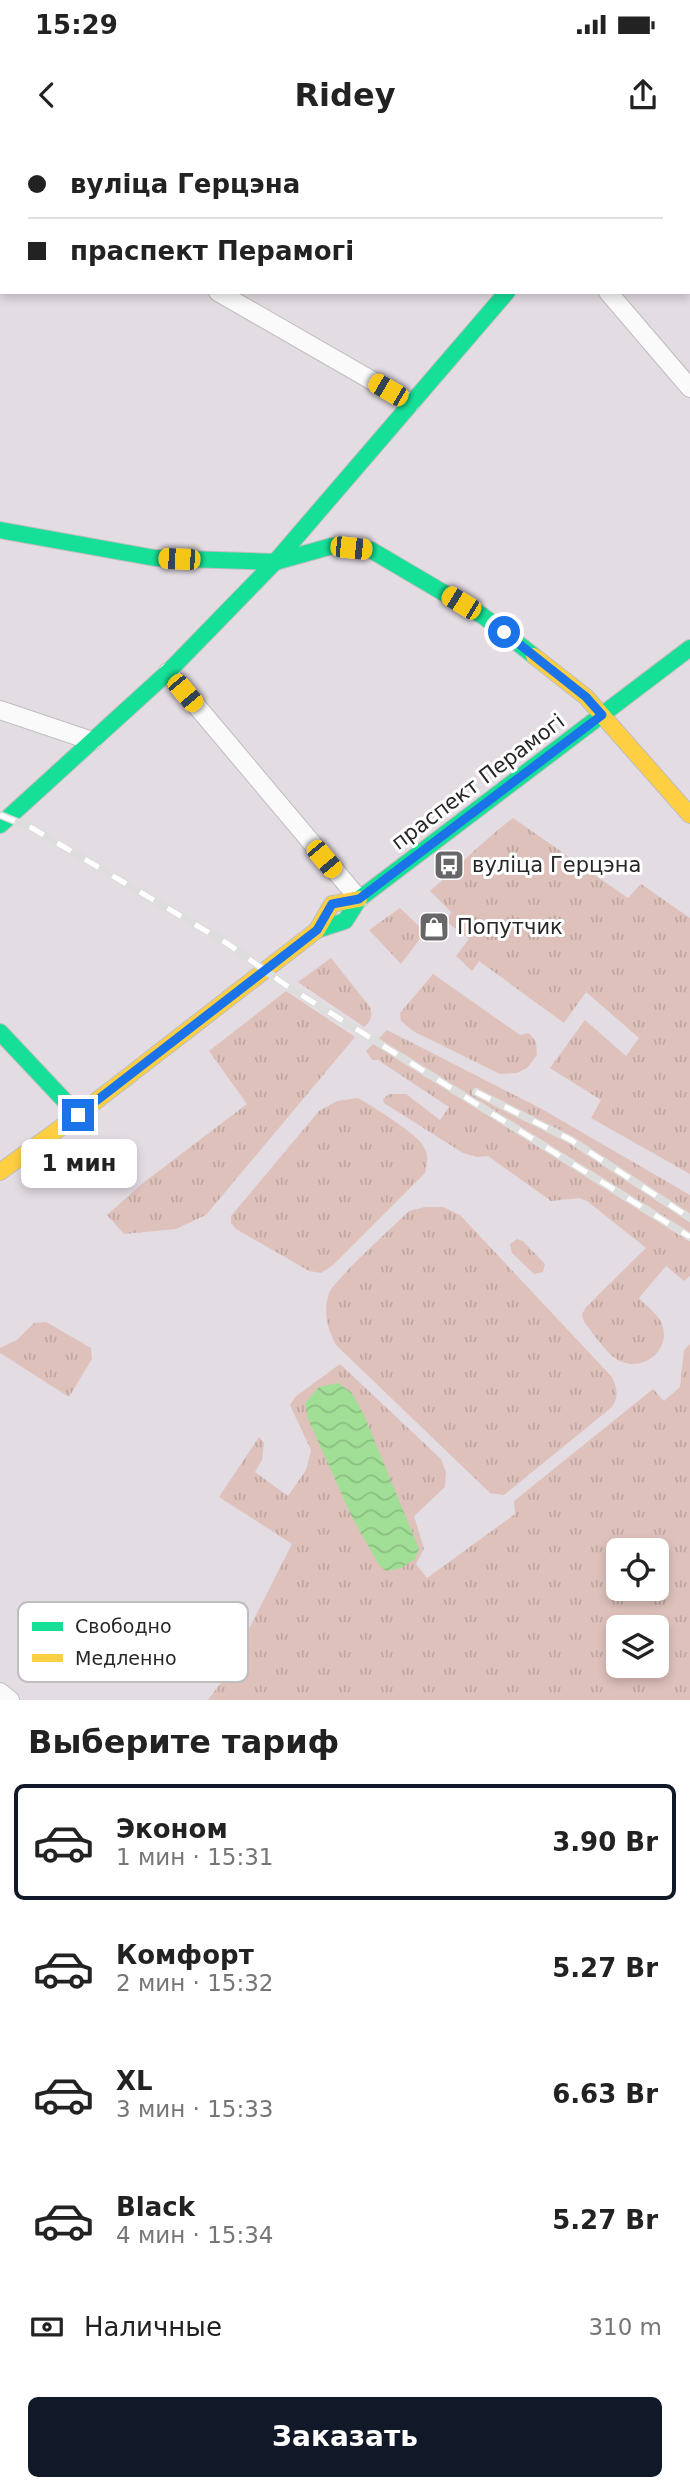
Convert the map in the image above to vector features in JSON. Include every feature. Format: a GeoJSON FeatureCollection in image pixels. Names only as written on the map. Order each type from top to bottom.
{"type":"FeatureCollection","features":[{"type":"Feature","properties":{"kind":"street"},"geometry":{"type":"LineString","coordinates":[[221,294],[411,403]]}},
{"type":"Feature","properties":{"kind":"street"},"geometry":{"type":"LineString","coordinates":[[0,825],[168,673],[275,562],[505,294]]}},
{"type":"Feature","properties":{"kind":"street"},"geometry":{"type":"LineString","coordinates":[[610,294],[690,388]]}},
{"type":"Feature","properties":{"kind":"street"},"geometry":{"type":"LineString","coordinates":[[0,530],[155,558],[275,562],[332,546],[371,550],[483,616],[586,697],[690,815]]}},
{"type":"Feature","properties":{"kind":"street","name":"праспект Перамогі"},"geometry":{"type":"LineString","coordinates":[[0,1172],[317,930],[345,921],[359,899],[690,648]]}},
{"type":"Feature","properties":{"kind":"street"},"geometry":{"type":"LineString","coordinates":[[168,673],[359,899]]}},
{"type":"Feature","properties":{"kind":"street"},"geometry":{"type":"LineString","coordinates":[[0,710],[92,741]]}},
{"type":"Feature","properties":{"kind":"street"},"geometry":{"type":"LineString","coordinates":[[0,1032],[78,1115]]}},
{"type":"Feature","properties":{"kind":"street"},"geometry":{"type":"LineString","coordinates":[[0,1692],[10,1700]]}},
{"type":"Feature","properties":{"kind":"green space"},"geometry":{"type":"Polygon","coordinates":[[[513,818],[628,898],[641,884],[690,918],[690,1174],[591,1118],[601,1100],[550,1068],[585,1020],[626,1056],[639,1038],[586,992],[564,1023],[479,961],[472,971],[456,956],[469,939],[447,922],[451,912],[430,891],[513,818]]]}},
{"type":"Feature","properties":{"kind":"green space"},"geometry":{"type":"Polygon","coordinates":[[[400,908],[425,932],[401,964],[369,930],[400,908]]]}},
{"type":"Feature","properties":{"kind":"green space"},"geometry":{"type":"Polygon","coordinates":[[[331,958],[370,1007],[371,1018],[364,1027],[298,982],[331,958]]]}},
{"type":"Feature","properties":{"kind":"green space"},"geometry":{"type":"Polygon","coordinates":[[[433,974],[520,1035],[529,1033],[536,1042],[537,1055],[527,1068],[517,1073],[500,1074],[413,1031],[401,1021],[400,1013],[433,974]]]}},
{"type":"Feature","properties":{"kind":"green space"},"geometry":{"type":"Polygon","coordinates":[[[286,991],[355,1037],[206,1215],[176,1229],[124,1234],[107,1215],[143,1183],[247,1104],[209,1051],[286,991]]]}},
{"type":"Feature","properties":{"kind":"green space"},"geometry":{"type":"Polygon","coordinates":[[[387,1030],[540,1108],[690,1195],[690,1276],[684,1281],[666,1266],[639,1298],[654,1312],[664,1331],[660,1348],[655,1355],[640,1363],[631,1364],[616,1359],[596,1338],[584,1322],[582,1314],[646,1248],[587,1201],[579,1198],[551,1201],[488,1156],[477,1157],[463,1153],[384,1103],[383,1099],[389,1094],[406,1094],[440,1120],[449,1107],[378,1060],[372,1060],[366,1051],[387,1030]]]}},
{"type":"Feature","properties":{"kind":"green space"},"geometry":{"type":"Polygon","coordinates":[[[358,1098],[414,1135],[426,1150],[425,1173],[333,1265],[321,1273],[309,1271],[236,1229],[231,1223],[231,1216],[319,1111],[337,1101],[358,1098]]]}},
{"type":"Feature","properties":{"kind":"green space"},"geometry":{"type":"Polygon","coordinates":[[[425,1207],[443,1207],[460,1215],[612,1377],[615,1385],[616,1396],[612,1407],[504,1495],[490,1493],[336,1345],[328,1326],[326,1306],[333,1287],[409,1211],[425,1207]]]}},
{"type":"Feature","properties":{"kind":"green space"},"geometry":{"type":"Polygon","coordinates":[[[517,1239],[523,1241],[545,1264],[543,1272],[534,1274],[512,1253],[510,1244],[517,1239]]]}},
{"type":"Feature","properties":{"kind":"green space"},"geometry":{"type":"Polygon","coordinates":[[[46,1322],[91,1348],[92,1359],[69,1397],[0,1353],[0,1348],[17,1340],[34,1323],[46,1322]]]}},
{"type":"Feature","properties":{"kind":"green space"},"geometry":{"type":"Polygon","coordinates":[[[690,1344],[690,1700],[208,1700],[222,1682],[248,1682],[248,1631],[292,1544],[219,1497],[259,1437],[264,1443],[262,1460],[255,1472],[288,1496],[306,1470],[311,1450],[290,1405],[295,1397],[340,1364],[441,1459],[446,1472],[445,1487],[414,1516],[424,1549],[416,1564],[427,1578],[515,1514],[514,1501],[653,1389],[664,1401],[680,1387],[684,1350],[690,1344]]]}},
{"type":"Feature","properties":{"kind":"water"},"geometry":{"type":"Polygon","coordinates":[[[338,1383],[351,1392],[364,1415],[419,1549],[415,1559],[401,1568],[386,1571],[379,1565],[351,1515],[308,1419],[305,1403],[319,1387],[338,1383]]]}},
{"type":"Feature","properties":{"kind":"railway"},"geometry":{"type":"LineString","coordinates":[[0,815],[32,828],[228,944],[284,984],[690,1237]]}},
{"type":"Feature","properties":{"kind":"railway"},"geometry":{"type":"LineString","coordinates":[[476,1092],[571,1140],[690,1218]]}},
{"type":"Feature","properties":{"kind":"traffic: fast"},"geometry":{"type":"LineString","coordinates":[[0,825],[168,672],[275,562],[505,294]]}},
{"type":"Feature","properties":{"kind":"traffic: fast"},"geometry":{"type":"LineString","coordinates":[[0,530],[155,558],[275,562],[332,546],[371,550],[483,616],[534,656]]}},
{"type":"Feature","properties":{"kind":"traffic: fast"},"geometry":{"type":"LineString","coordinates":[[317,930],[345,921],[359,899],[690,648]]}},
{"type":"Feature","properties":{"kind":"traffic: fast"},"geometry":{"type":"LineString","coordinates":[[0,1032],[78,1115]]}},
{"type":"Feature","properties":{"kind":"traffic: slow"},"geometry":{"type":"LineString","coordinates":[[534,656],[586,697],[690,815]]}},
{"type":"Feature","properties":{"kind":"traffic: slow"},"geometry":{"type":"LineString","coordinates":[[0,1172],[317,930],[332,904],[359,899]]}},
{"type":"Feature","properties":{"kind":"place","name":"вуліца Герцэна"},"geometry":{"type":"Point","coordinates":[449,865]}},
{"type":"Feature","properties":{"kind":"place","name":"Попутчик"},"geometry":{"type":"Point","coordinates":[434,927]}},
{"type":"Feature","properties":{"kind":"route"},"geometry":{"type":"LineString","coordinates":[[78,1115],[317,930],[332,904],[359,899],[602,715],[586,697],[504,632]]}}]}
